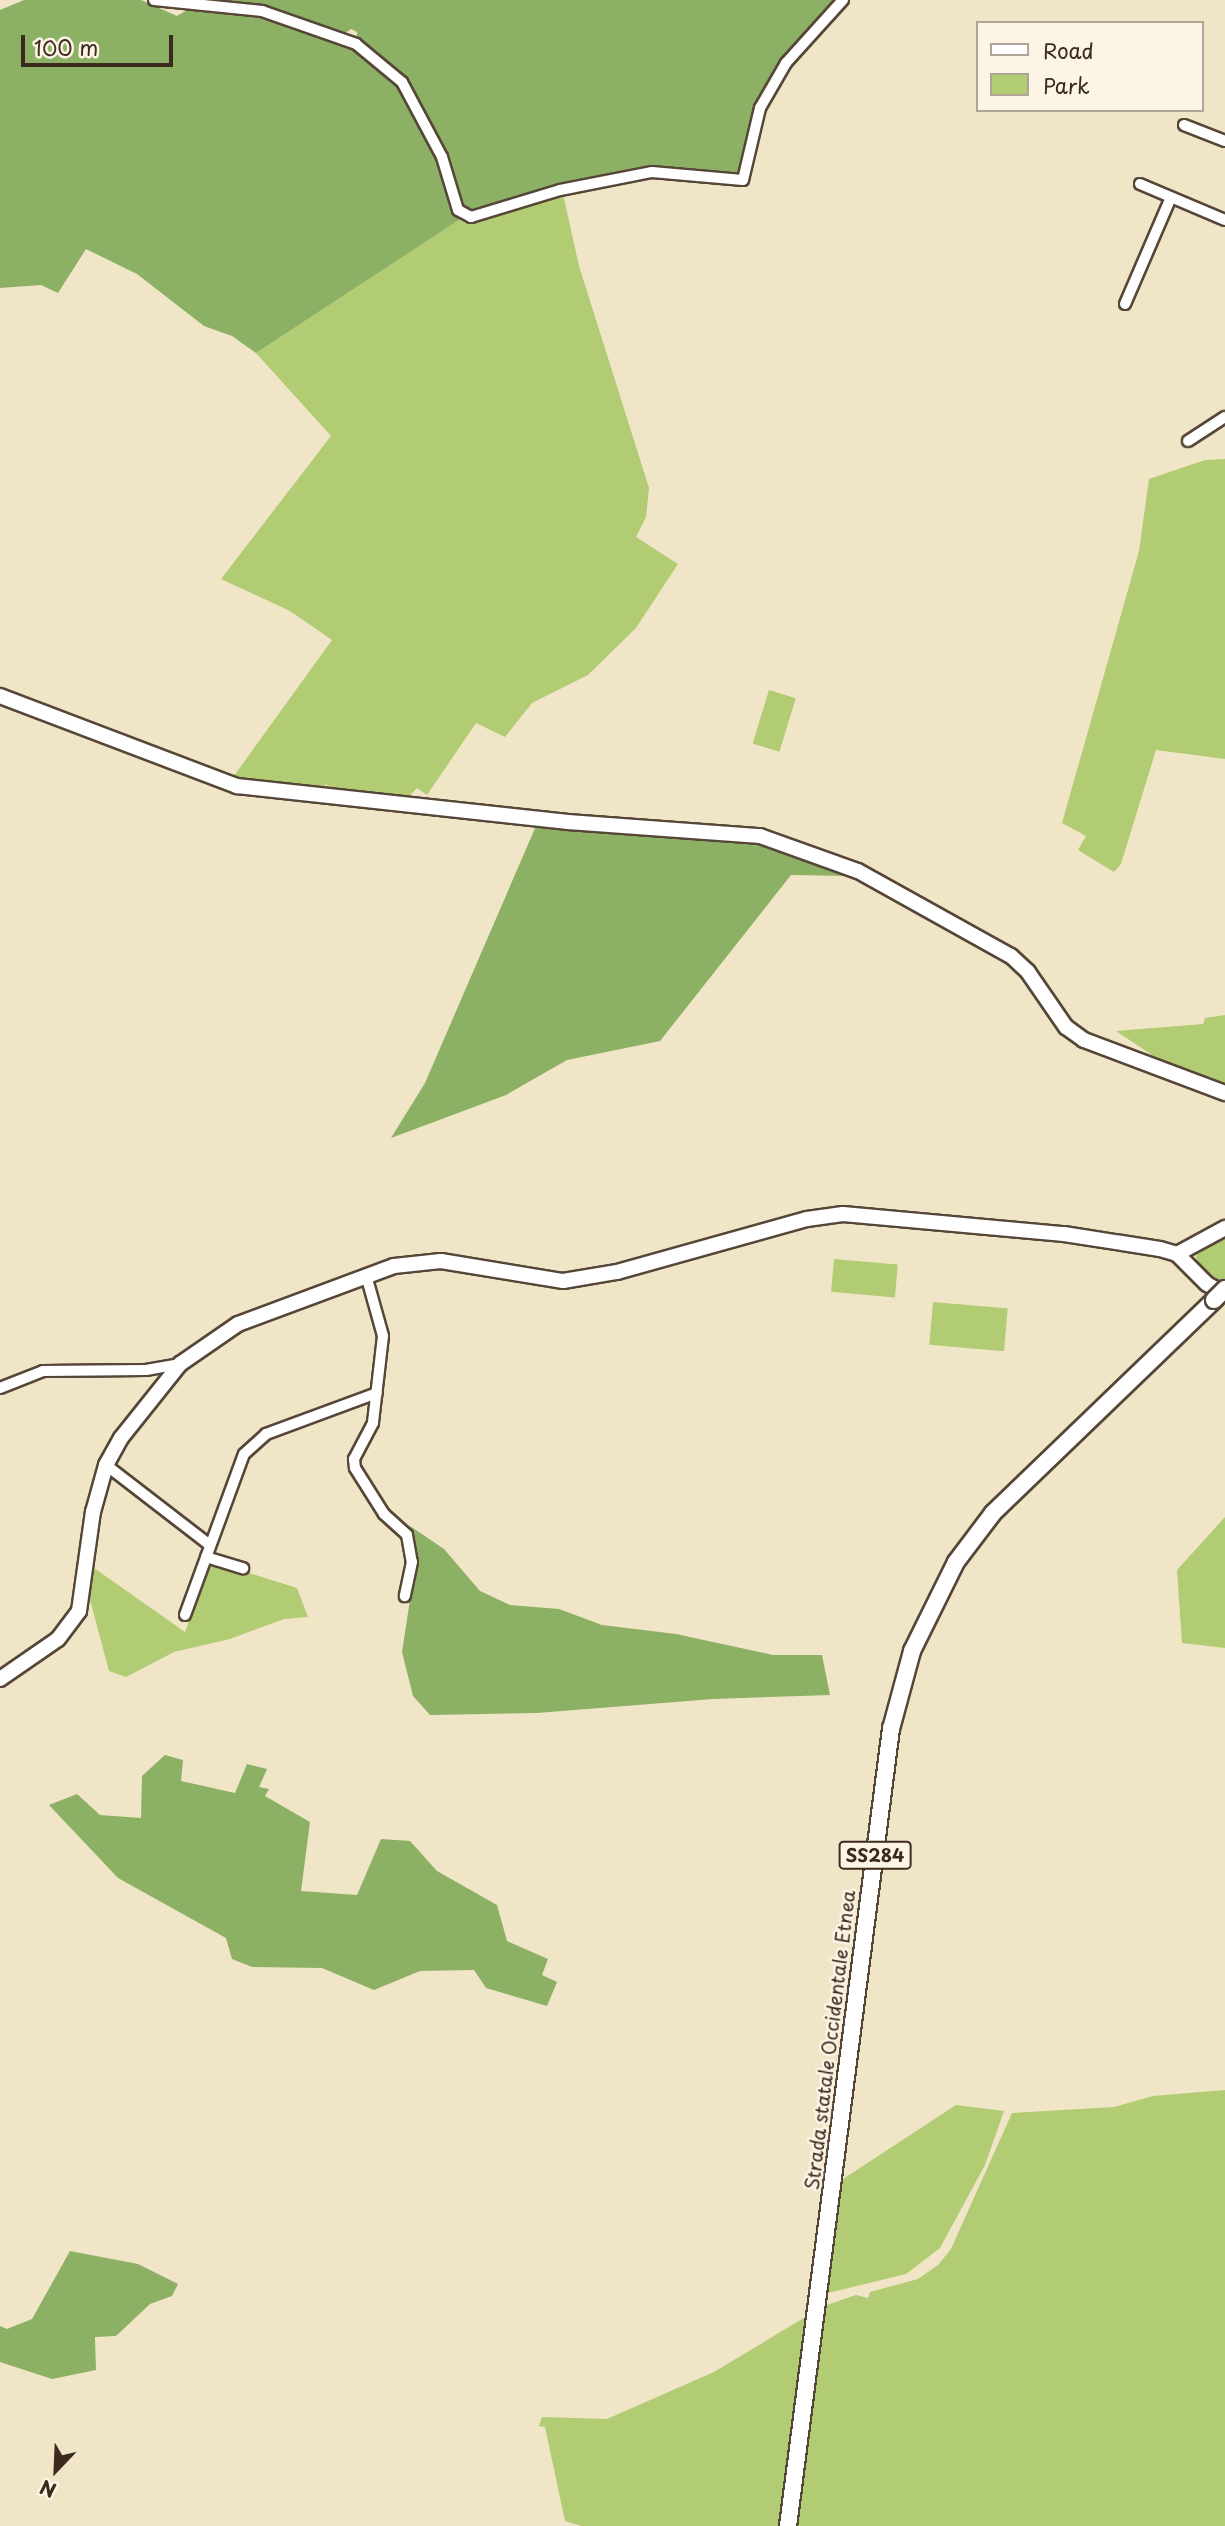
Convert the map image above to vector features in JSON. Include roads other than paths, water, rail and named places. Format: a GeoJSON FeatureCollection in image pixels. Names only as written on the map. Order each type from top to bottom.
{"type":"FeatureCollection","features":[{"type":"Feature","properties":{"kind":"main road","name":"Strada statale Occidentale Etnea"},"geometry":{"type":"LineString","coordinates":[[788,2526],[891,1729],[912,1651],[956,1563],[993,1513],[1221,1294]]}},
{"type":"Feature","properties":{"kind":"street"},"geometry":{"type":"LineString","coordinates":[[153,0],[262,10],[356,44],[402,82],[442,157],[458,210],[471,217],[560,190],[652,172],[743,180],[748,173],[748,145],[765,100],[786,63],[843,0]]}},
{"type":"Feature","properties":{"kind":"street"},"geometry":{"type":"LineString","coordinates":[[1184,125],[1225,141]]}},
{"type":"Feature","properties":{"kind":"street"},"geometry":{"type":"LineString","coordinates":[[1140,184],[1225,220]]}},
{"type":"Feature","properties":{"kind":"street"},"geometry":{"type":"LineString","coordinates":[[1125,304],[1171,197]]}},
{"type":"Feature","properties":{"kind":"street"},"geometry":{"type":"LineString","coordinates":[[1188,441],[1225,417]]}},
{"type":"Feature","properties":{"kind":"street"},"geometry":{"type":"LineString","coordinates":[[0,696],[237,786],[568,822],[761,836],[858,871],[1011,956],[1028,972],[1066,1027],[1084,1040],[1225,1093]]}},
{"type":"Feature","properties":{"kind":"street"},"geometry":{"type":"LineString","coordinates":[[0,1679],[58,1639],[79,1611],[97,1493],[106,1465],[121,1438],[180,1364],[199,1346],[238,1324],[366,1275],[409,1262],[434,1261],[563,1280],[617,1272],[825,1214],[1064,1234],[1177,1254],[1206,1284],[1221,1294]]}},
{"type":"Feature","properties":{"kind":"street"},"geometry":{"type":"LineString","coordinates":[[1177,1254],[1225,1228]]}},
{"type":"Feature","properties":{"kind":"street"},"geometry":{"type":"LineString","coordinates":[[366,1275],[383,1336],[373,1423],[354,1459],[355,1468],[384,1514],[407,1535],[412,1562],[405,1597]]}},
{"type":"Feature","properties":{"kind":"street"},"geometry":{"type":"LineString","coordinates":[[0,1388],[43,1371],[146,1370],[180,1364]]}},
{"type":"Feature","properties":{"kind":"street"},"geometry":{"type":"LineString","coordinates":[[185,1615],[239,1464],[259,1438],[377,1393]]}},
{"type":"Feature","properties":{"kind":"street"},"geometry":{"type":"LineString","coordinates":[[106,1465],[210,1545]]}},
{"type":"Feature","properties":{"kind":"street"},"geometry":{"type":"LineString","coordinates":[[206,1557],[243,1569]]}}]}
